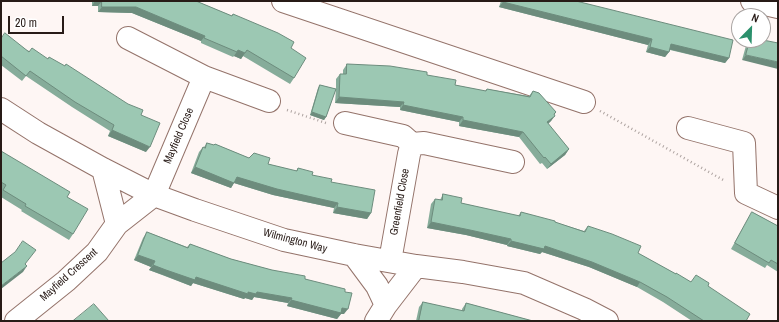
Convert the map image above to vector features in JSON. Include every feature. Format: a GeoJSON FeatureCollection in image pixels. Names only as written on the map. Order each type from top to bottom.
{"type":"FeatureCollection","features":[{"type":"Feature","properties":{"kind":"street"},"geometry":{"type":"LineString","coordinates":[[283,1],[584,102]]}},
{"type":"Feature","properties":{"kind":"street"},"geometry":{"type":"LineString","coordinates":[[752,1],[778,7]]}},
{"type":"Feature","properties":{"kind":"street"},"geometry":{"type":"LineString","coordinates":[[128,38],[204,77],[277,105]]}},
{"type":"Feature","properties":{"kind":"street","name":"Mayfield Close"},"geometry":{"type":"LineString","coordinates":[[154,196],[204,77]]}},
{"type":"Feature","properties":{"kind":"street","name":"Wilmington Way"},"geometry":{"type":"LineString","coordinates":[[1,109],[38,133],[154,196],[284,240],[354,256],[463,272],[524,283],[584,309],[607,321]]}},
{"type":"Feature","properties":{"kind":"street"},"geometry":{"type":"LineString","coordinates":[[337,123],[403,136],[412,144],[424,143],[513,162]]}},
{"type":"Feature","properties":{"kind":"street"},"geometry":{"type":"LineString","coordinates":[[688,128],[744,144],[746,193],[778,208]]}},
{"type":"Feature","properties":{"kind":"street","name":"Greenfield Close"},"geometry":{"type":"LineString","coordinates":[[390,261],[412,144]]}},
{"type":"Feature","properties":{"kind":"street"},"geometry":{"type":"LineString","coordinates":[[103,169],[117,224]]}},
{"type":"Feature","properties":{"kind":"street","name":"Mayfield Crescent"},"geometry":{"type":"LineString","coordinates":[[16,321],[66,281],[97,252],[117,224],[154,196]]}},
{"type":"Feature","properties":{"kind":"street"},"geometry":{"type":"LineString","coordinates":[[354,256],[377,286],[381,313]]}},
{"type":"Feature","properties":{"kind":"street"},"geometry":{"type":"LineString","coordinates":[[381,313],[416,266]]}},
{"type":"Feature","properties":{"kind":"path"},"geometry":{"type":"LineString","coordinates":[[584,102],[746,193]]}},
{"type":"Feature","properties":{"kind":"path"},"geometry":{"type":"LineString","coordinates":[[277,105],[337,123]]}},
{"type":"Feature","properties":{"kind":"building"},"geometry":{"type":"Polygon","coordinates":[[[102,1],[196,1],[232,16],[233,14],[278,33],[294,42],[291,48],[306,58],[294,78],[247,50],[245,53],[238,50],[237,52],[204,38],[205,36],[136,7],[102,7],[102,1]]]}},
{"type":"Feature","properties":{"kind":"building"},"geometry":{"type":"Polygon","coordinates":[[[576,1],[731,40],[729,58],[671,44],[669,52],[650,47],[652,39],[503,2],[576,1]]]}},
{"type":"Feature","properties":{"kind":"building"},"geometry":{"type":"Polygon","coordinates":[[[5,33],[29,52],[32,48],[48,59],[49,57],[65,66],[66,64],[128,104],[143,110],[141,115],[160,123],[150,147],[112,130],[114,125],[75,102],[30,71],[26,76],[1,56],[1,39],[5,33]]]}},
{"type":"Feature","properties":{"kind":"building"},"geometry":{"type":"Polygon","coordinates":[[[771,42],[778,43],[778,62],[746,55],[748,48],[771,48],[771,42]]]}},
{"type":"Feature","properties":{"kind":"building"},"geometry":{"type":"Polygon","coordinates":[[[347,64],[390,66],[427,72],[427,75],[456,80],[455,85],[486,91],[487,89],[530,97],[533,91],[539,93],[556,112],[554,114],[555,116],[547,122],[569,149],[551,164],[545,157],[544,158],[523,132],[463,120],[463,117],[403,105],[404,102],[339,97],[340,74],[346,74],[347,64]]]}},
{"type":"Feature","properties":{"kind":"building"},"geometry":{"type":"Polygon","coordinates":[[[320,85],[336,89],[326,117],[312,112],[320,85]]]}},
{"type":"Feature","properties":{"kind":"building"},"geometry":{"type":"Polygon","coordinates":[[[207,143],[215,144],[249,158],[254,153],[270,158],[268,164],[297,171],[298,168],[313,172],[312,175],[332,179],[331,182],[375,190],[371,213],[337,207],[338,203],[277,189],[237,177],[234,183],[195,167],[203,147],[205,148],[207,143]]]}},
{"type":"Feature","properties":{"kind":"building"},"geometry":{"type":"Polygon","coordinates":[[[1,151],[70,192],[67,197],[88,209],[73,234],[25,206],[26,204],[3,190],[6,185],[1,182],[1,151]]]}},
{"type":"Feature","properties":{"kind":"building"},"geometry":{"type":"Polygon","coordinates":[[[443,194],[462,198],[461,203],[520,216],[521,212],[555,221],[585,232],[588,226],[612,234],[641,246],[638,253],[691,282],[696,275],[709,283],[708,286],[750,314],[746,321],[704,321],[667,297],[640,282],[592,262],[545,246],[544,249],[511,241],[511,239],[431,222],[435,199],[442,200],[443,194]]]}},
{"type":"Feature","properties":{"kind":"building"},"geometry":{"type":"Polygon","coordinates":[[[752,212],[778,226],[778,264],[771,260],[769,263],[735,243],[752,212]]]}},
{"type":"Feature","properties":{"kind":"building"},"geometry":{"type":"Polygon","coordinates":[[[147,232],[188,248],[190,244],[231,259],[272,270],[305,276],[305,279],[345,289],[345,292],[352,293],[348,309],[342,308],[341,313],[291,300],[292,298],[257,292],[256,294],[248,292],[248,294],[196,277],[195,280],[166,270],[153,265],[155,261],[138,255],[147,232]]]}},
{"type":"Feature","properties":{"kind":"building"},"geometry":{"type":"Polygon","coordinates":[[[23,241],[36,250],[25,264],[27,266],[1,286],[1,263],[15,252],[23,241]]]}},
{"type":"Feature","properties":{"kind":"building"},"geometry":{"type":"Polygon","coordinates":[[[423,302],[464,311],[466,303],[533,321],[419,321],[423,302]]]}},
{"type":"Feature","properties":{"kind":"building"},"geometry":{"type":"Polygon","coordinates":[[[94,304],[109,321],[73,321],[94,304]]]}}]}
